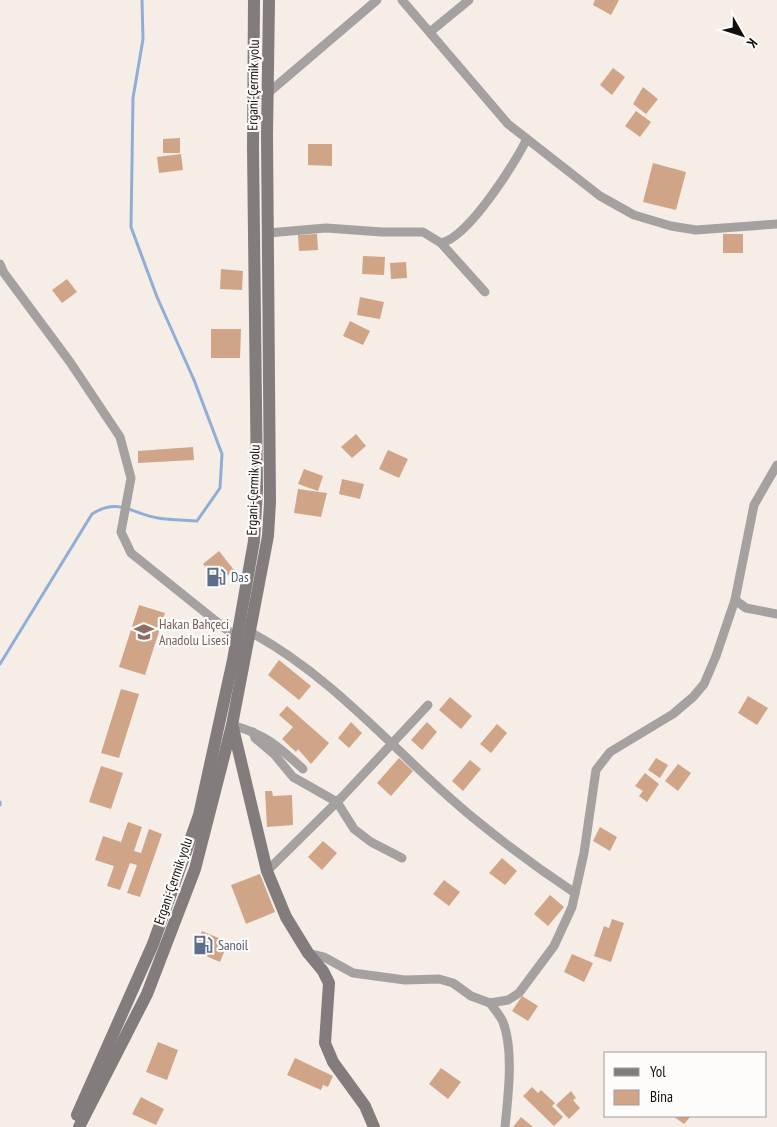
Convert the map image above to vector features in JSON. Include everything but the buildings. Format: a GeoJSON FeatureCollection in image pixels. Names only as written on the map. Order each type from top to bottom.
{"type":"FeatureCollection","features":[{"type":"Feature","properties":{"kind":"main road","name":"Ergani-Çermik yolu"},"geometry":{"type":"LineString","coordinates":[[72,1127],[153,944],[198,815],[237,638],[254,541],[258,490],[252,148],[254,0]]}},
{"type":"Feature","properties":{"kind":"main road","name":"Ergani-Çermik yolu"},"geometry":{"type":"LineString","coordinates":[[79,1127],[147,994],[195,869],[232,725],[270,520],[269,0]]}},
{"type":"Feature","properties":{"kind":"main road"},"geometry":{"type":"LineString","coordinates":[[232,725],[267,871],[286,917],[308,953],[323,971],[329,983],[325,1044],[332,1062],[365,1106],[374,1127]]}},
{"type":"Feature","properties":{"kind":"street"},"geometry":{"type":"LineString","coordinates":[[268,93],[377,0]]}},
{"type":"Feature","properties":{"kind":"street"},"geometry":{"type":"LineString","coordinates":[[402,0],[508,124],[600,196],[634,215],[671,226],[696,230],[777,224]]}},
{"type":"Feature","properties":{"kind":"street"},"geometry":{"type":"LineString","coordinates":[[430,32],[469,0]]}},
{"type":"Feature","properties":{"kind":"street"},"geometry":{"type":"LineString","coordinates":[[441,243],[447,242],[466,227],[514,164],[526,139]]}},
{"type":"Feature","properties":{"kind":"street"},"geometry":{"type":"LineString","coordinates":[[268,233],[326,228],[382,232],[424,232],[441,243],[485,292]]}},
{"type":"Feature","properties":{"kind":"street"},"geometry":{"type":"LineString","coordinates":[[0,264],[4,273],[70,362],[120,437],[131,478],[121,532],[131,554],[237,638]]}},
{"type":"Feature","properties":{"kind":"street"},"geometry":{"type":"LineString","coordinates":[[308,953],[324,957],[353,973],[405,980],[439,979],[453,983],[471,996],[490,1003],[508,1000],[519,993],[554,946],[572,907],[584,853],[596,770],[610,752],[673,714],[693,697],[704,684],[716,656],[735,600],[754,505],[777,465]]}},
{"type":"Feature","properties":{"kind":"street"},"geometry":{"type":"LineString","coordinates":[[735,600],[746,608],[777,614]]}},
{"type":"Feature","properties":{"kind":"street"},"geometry":{"type":"LineString","coordinates":[[250,632],[282,649],[325,682],[472,817],[515,852],[575,893]]}},
{"type":"Feature","properties":{"kind":"street"},"geometry":{"type":"LineString","coordinates":[[267,871],[337,802],[428,705]]}},
{"type":"Feature","properties":{"kind":"street"},"geometry":{"type":"LineString","coordinates":[[232,725],[272,741],[303,769]]}},
{"type":"Feature","properties":{"kind":"street"},"geometry":{"type":"LineString","coordinates":[[253,732],[254,738],[274,754],[293,778],[337,802],[354,829],[371,842],[402,858]]}},
{"type":"Feature","properties":{"kind":"street"},"geometry":{"type":"LineString","coordinates":[[490,1003],[502,1020],[508,1035],[508,1095],[505,1127]]}},
{"type":"Feature","properties":{"kind":"waterway"},"geometry":{"type":"LineString","coordinates":[[0,664],[92,514],[102,509],[118,507],[158,518],[197,521],[220,488],[222,454],[194,380],[157,297],[131,227],[133,98],[143,39],[142,0]]}},
{"type":"Feature","properties":{"kind":"place","name":"Das"},"geometry":{"type":"Point","coordinates":[216,577]}},
{"type":"Feature","properties":{"kind":"place","name":"Hakan Bahçeci Anadolu Lisesi"},"geometry":{"type":"Point","coordinates":[144,632]}},
{"type":"Feature","properties":{"kind":"place","name":"Sanoil"},"geometry":{"type":"Point","coordinates":[203,945]}}]}
